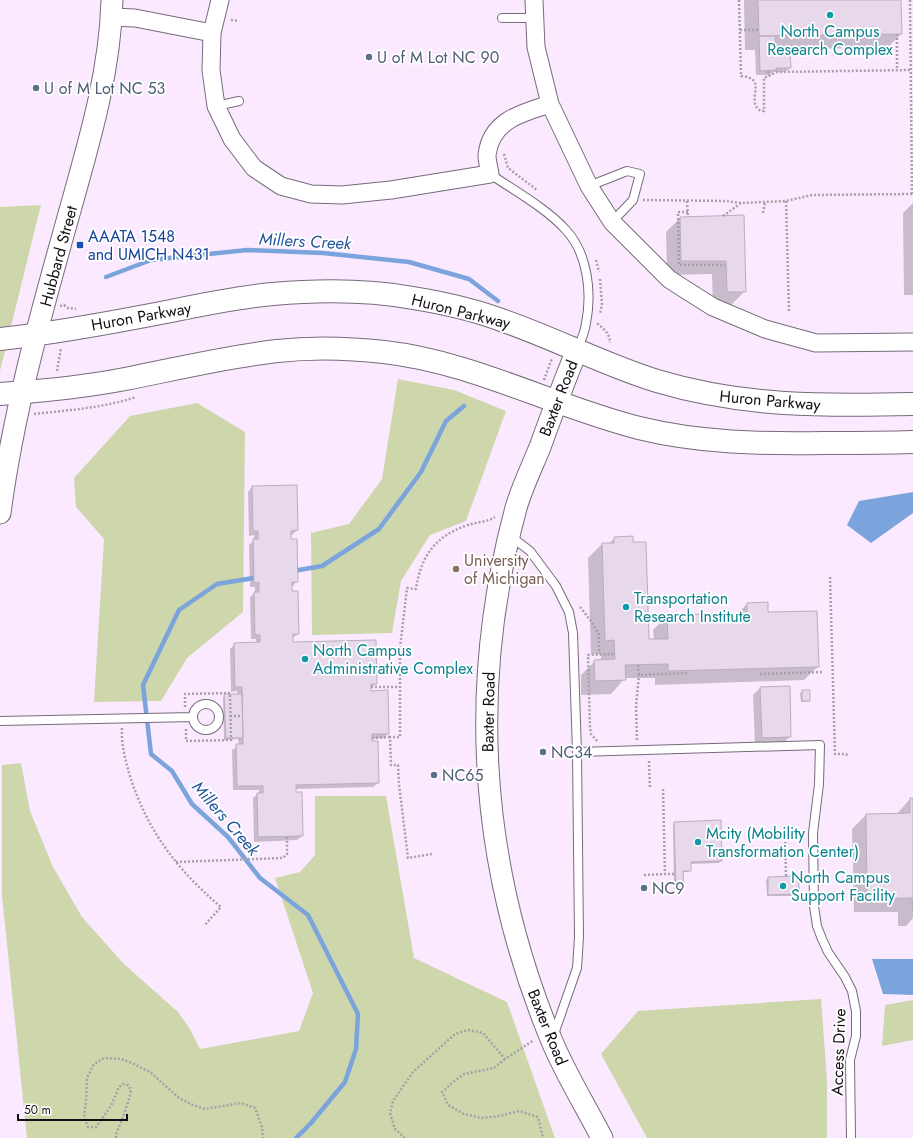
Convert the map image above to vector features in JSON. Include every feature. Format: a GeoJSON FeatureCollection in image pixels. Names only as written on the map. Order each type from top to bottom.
{"type":"FeatureCollection","features":[{"type":"Feature","properties":{"kind":"main road","name":"Huron Parkway"},"geometry":{"type":"LineString","coordinates":[[0,339],[37,334],[254,296],[292,293],[344,292],[386,294],[413,298],[471,311],[510,323],[635,374],[694,391],[740,400],[812,405],[913,404]]}},
{"type":"Feature","properties":{"kind":"main road"},"geometry":{"type":"LineString","coordinates":[[0,394],[89,385],[240,356],[278,351],[343,349],[385,352],[438,362],[483,374],[596,415],[639,428],[709,441],[763,444],[913,442]]}},
{"type":"Feature","properties":{"kind":"street"},"geometry":{"type":"LineString","coordinates":[[220,0],[212,33],[211,70],[216,106],[232,139],[254,168],[281,186],[311,194],[342,195],[391,190],[490,174],[487,156],[492,136],[510,118],[550,104]]}},
{"type":"Feature","properties":{"kind":"street"},"geometry":{"type":"LineString","coordinates":[[534,0],[536,47],[550,104],[589,186],[612,222],[669,279],[713,307],[765,329],[816,343],[913,342]]}},
{"type":"Feature","properties":{"kind":"street"},"geometry":{"type":"LineString","coordinates":[[112,9],[135,18],[212,33]]}},
{"type":"Feature","properties":{"kind":"street","name":"Hubbard Street"},"geometry":{"type":"LineString","coordinates":[[0,513],[22,392],[59,250],[85,159],[97,109],[107,58],[112,9]]}},
{"type":"Feature","properties":{"kind":"street","name":"Baxter Road"},"geometry":{"type":"LineString","coordinates":[[577,350],[524,488],[510,535],[502,571],[489,650],[486,720],[490,800],[499,867],[520,955],[561,1062],[602,1138]]}},
{"type":"Feature","properties":{"kind":"lane"},"geometry":{"type":"LineString","coordinates":[[502,18],[535,18]]}},
{"type":"Feature","properties":{"kind":"lane"},"geometry":{"type":"LineString","coordinates":[[216,106],[239,101]]}},
{"type":"Feature","properties":{"kind":"lane"},"geometry":{"type":"LineString","coordinates":[[589,186],[627,171],[640,174],[633,200],[612,222]]}},
{"type":"Feature","properties":{"kind":"lane"},"geometry":{"type":"LineString","coordinates":[[490,174],[555,219],[568,232],[576,244],[585,264],[588,292],[586,324],[577,350]]}},
{"type":"Feature","properties":{"kind":"lane"},"geometry":{"type":"LineString","coordinates":[[510,535],[530,551],[556,586],[569,612],[574,633],[579,937],[577,968],[569,992],[550,1035]]}},
{"type":"Feature","properties":{"kind":"lane"},"geometry":{"type":"LineString","coordinates":[[0,721],[193,717]]}},
{"type":"Feature","properties":{"kind":"lane","name":"Access Drive"},"geometry":{"type":"LineString","coordinates":[[649,750],[820,745],[819,784],[813,833],[814,906],[817,926],[828,952],[845,977],[852,991],[856,1011],[856,1036],[850,1060],[850,1138]]}},
{"type":"Feature","properties":{"kind":"lane"},"geometry":{"type":"LineString","coordinates":[[577,752],[649,750]]}},
{"type":"Feature","properties":{"kind":"path"},"geometry":{"type":"LineString","coordinates":[[739,0],[741,76],[748,77],[754,82],[756,90],[756,106],[761,111],[764,111],[764,78],[777,72],[911,70]]}},
{"type":"Feature","properties":{"kind":"path"},"geometry":{"type":"LineString","coordinates":[[633,200],[726,201],[741,203],[786,201],[812,195],[912,194],[910,0]]}},
{"type":"Feature","properties":{"kind":"path"},"geometry":{"type":"LineString","coordinates":[[227,18],[239,21]]}},
{"type":"Feature","properties":{"kind":"path"},"geometry":{"type":"LineString","coordinates":[[740,30],[759,30]]}},
{"type":"Feature","properties":{"kind":"path"},"geometry":{"type":"LineString","coordinates":[[897,34],[898,70]]}},
{"type":"Feature","properties":{"kind":"path"},"geometry":{"type":"LineString","coordinates":[[768,71],[769,76]]}},
{"type":"Feature","properties":{"kind":"path"},"geometry":{"type":"LineString","coordinates":[[687,201],[688,217]]}},
{"type":"Feature","properties":{"kind":"path"},"geometry":{"type":"LineString","coordinates":[[786,201],[789,312]]}},
{"type":"Feature","properties":{"kind":"path"},"geometry":{"type":"LineString","coordinates":[[763,213],[766,202]]}},
{"type":"Feature","properties":{"kind":"path"},"geometry":{"type":"LineString","coordinates":[[723,216],[741,203]]}},
{"type":"Feature","properties":{"kind":"path"},"geometry":{"type":"LineString","coordinates":[[688,212],[678,212],[679,265],[725,265]]}},
{"type":"Feature","properties":{"kind":"path"},"geometry":{"type":"LineString","coordinates":[[64,305],[68,308],[80,308]]}},
{"type":"Feature","properties":{"kind":"path"},"geometry":{"type":"LineString","coordinates":[[57,373],[61,346]]}},
{"type":"Feature","properties":{"kind":"path"},"geometry":{"type":"LineString","coordinates":[[544,381],[554,354]]}},
{"type":"Feature","properties":{"kind":"path"},"geometry":{"type":"LineString","coordinates":[[34,414],[105,405],[138,396]]}},
{"type":"Feature","properties":{"kind":"path"},"geometry":{"type":"LineString","coordinates":[[372,738],[400,737],[400,648],[407,588],[416,589],[418,576],[423,564],[437,541],[458,528],[494,518],[498,515]]}},
{"type":"Feature","properties":{"kind":"path"},"geometry":{"type":"LineString","coordinates":[[830,577],[835,754],[846,754],[848,757]]}},
{"type":"Feature","properties":{"kind":"path"},"geometry":{"type":"LineString","coordinates":[[600,742],[591,734],[590,727],[588,654],[615,654]]}},
{"type":"Feature","properties":{"kind":"path"},"geometry":{"type":"LineString","coordinates":[[637,743],[636,706],[638,665]]}},
{"type":"Feature","properties":{"kind":"path"},"geometry":{"type":"LineString","coordinates":[[760,674],[822,672]]}},
{"type":"Feature","properties":{"kind":"path"},"geometry":{"type":"LineString","coordinates":[[638,675],[688,673]]}},
{"type":"Feature","properties":{"kind":"path"},"geometry":{"type":"LineString","coordinates":[[371,687],[399,687]]}},
{"type":"Feature","properties":{"kind":"path"},"geometry":{"type":"LineString","coordinates":[[181,707],[185,707],[185,694],[230,693],[231,740],[186,740],[186,726],[182,726]]}},
{"type":"Feature","properties":{"kind":"path"},"geometry":{"type":"LineString","coordinates":[[230,716],[242,716]]}},
{"type":"Feature","properties":{"kind":"path"},"geometry":{"type":"LineString","coordinates":[[122,728],[122,748],[134,790],[150,824],[176,862],[193,882],[221,907],[204,926]]}},
{"type":"Feature","properties":{"kind":"path"},"geometry":{"type":"LineString","coordinates":[[390,737],[391,765],[398,765],[408,858],[432,854]]}},
{"type":"Feature","properties":{"kind":"path"},"geometry":{"type":"LineString","coordinates":[[649,750],[650,789]]}},
{"type":"Feature","properties":{"kind":"path"},"geometry":{"type":"LineString","coordinates":[[663,789],[665,874]]}},
{"type":"Feature","properties":{"kind":"path"},"geometry":{"type":"LineString","coordinates":[[785,834],[786,877]]}},
{"type":"Feature","properties":{"kind":"path"},"geometry":{"type":"LineString","coordinates":[[176,862],[284,858],[287,854],[287,837]]}},
{"type":"Feature","properties":{"kind":"path"},"geometry":{"type":"LineString","coordinates":[[644,875],[676,874]]}},
{"type":"Feature","properties":{"kind":"path"},"geometry":{"type":"LineString","coordinates":[[405,1138],[395,1130],[390,1113],[393,1101],[413,1072],[455,1034],[468,1030],[483,1034],[505,1059]]}},
{"type":"Feature","properties":{"kind":"path"},"geometry":{"type":"LineString","coordinates":[[543,1138],[538,1117],[519,1112],[482,1118],[464,1114],[448,1105],[442,1092],[464,1074],[494,1068],[505,1059],[550,1035]]}},
{"type":"Feature","properties":{"kind":"path"},"geometry":{"type":"LineString","coordinates":[[116,1138],[116,1134],[126,1111],[130,1095],[131,1090],[128,1085],[123,1084],[119,1087],[111,1106],[96,1127],[88,1127],[84,1117],[87,1078],[94,1064],[104,1058],[121,1059],[150,1072],[179,1098],[205,1109],[241,1103],[255,1108],[262,1127],[263,1138]]}},
{"type":"Feature","properties":{"kind":"shaded area","name":"University of Michigan"},"geometry":{"type":"Polygon","coordinates":[[[0,0],[913,0],[913,1138],[0,1138],[0,0]]]}},
{"type":"Feature","properties":{"kind":"green space"},"geometry":{"type":"Polygon","coordinates":[[[41,205],[0,371],[0,207],[41,205]]]}},
{"type":"Feature","properties":{"kind":"green space"},"geometry":{"type":"Polygon","coordinates":[[[398,379],[454,390],[506,411],[466,521],[430,535],[401,581],[392,633],[312,635],[311,533],[349,524],[382,479],[398,379]]]}},
{"type":"Feature","properties":{"kind":"green space"},"geometry":{"type":"Polygon","coordinates":[[[197,403],[245,432],[243,612],[187,658],[161,701],[94,702],[104,539],[76,507],[74,478],[130,416],[197,403]]]}},
{"type":"Feature","properties":{"kind":"green space"},"geometry":{"type":"Polygon","coordinates":[[[21,763],[30,811],[53,867],[82,917],[124,964],[178,1012],[190,1029],[200,1049],[299,1031],[313,993],[275,878],[300,872],[315,855],[315,796],[386,796],[414,958],[507,1002],[555,1138],[27,1138],[2,896],[2,765],[21,763]]]}},
{"type":"Feature","properties":{"kind":"green space"},"geometry":{"type":"Polygon","coordinates":[[[821,999],[827,1080],[827,1138],[647,1138],[601,1054],[638,1011],[821,999]]]}},
{"type":"Feature","properties":{"kind":"green space"},"geometry":{"type":"Polygon","coordinates":[[[913,1000],[913,1040],[882,1046],[885,1005],[913,1000]]]}},
{"type":"Feature","properties":{"kind":"water"},"geometry":{"type":"Polygon","coordinates":[[[913,492],[913,513],[871,543],[847,525],[859,501],[913,492]]]}},
{"type":"Feature","properties":{"kind":"water"},"geometry":{"type":"Polygon","coordinates":[[[872,959],[913,959],[913,995],[883,994],[872,959]]]}},
{"type":"Feature","properties":{"kind":"building","name":"North Campus Research Complex"},"geometry":{"type":"Polygon","coordinates":[[[758,0],[901,0],[902,34],[759,36],[758,0]]]}},
{"type":"Feature","properties":{"kind":"building"},"geometry":{"type":"Polygon","coordinates":[[[759,36],[775,36],[776,51],[790,51],[791,68],[776,68],[776,70],[760,71],[759,36]]]}},
{"type":"Feature","properties":{"kind":"building"},"geometry":{"type":"Polygon","coordinates":[[[744,215],[746,292],[727,292],[726,261],[681,261],[680,217],[744,215]]]}},
{"type":"Feature","properties":{"kind":"building","name":"North Campus Administrative Complex"},"geometry":{"type":"Polygon","coordinates":[[[297,485],[298,530],[291,531],[291,539],[297,539],[298,582],[292,582],[292,591],[298,591],[299,634],[293,634],[293,642],[376,640],[377,684],[371,684],[371,691],[388,690],[389,734],[372,734],[372,741],[378,741],[379,783],[296,785],[296,792],[302,792],[303,836],[258,837],[257,793],[263,793],[263,786],[237,786],[236,744],[243,744],[242,687],[235,687],[234,643],[260,642],[260,635],[255,635],[254,592],[259,592],[259,582],[254,583],[253,539],[258,539],[258,531],[253,531],[252,486],[297,485]]]}},
{"type":"Feature","properties":{"kind":"building","name":"Transportation Research Institute"},"geometry":{"type":"Polygon","coordinates":[[[633,536],[633,542],[646,542],[649,639],[668,639],[667,615],[747,613],[747,603],[768,602],[768,612],[817,611],[819,667],[668,671],[668,664],[625,665],[626,680],[595,681],[594,660],[615,659],[614,640],[605,641],[602,543],[614,543],[614,537],[633,536]]]}},
{"type":"Feature","properties":{"kind":"building"},"geometry":{"type":"Polygon","coordinates":[[[790,686],[791,737],[762,738],[760,687],[790,686]]]}},
{"type":"Feature","properties":{"kind":"building"},"geometry":{"type":"Polygon","coordinates":[[[802,690],[810,690],[810,701],[802,701],[802,690]]]}},
{"type":"Feature","properties":{"kind":"building"},"geometry":{"type":"Polygon","coordinates":[[[224,694],[242,694],[243,738],[226,738],[224,694]]]}},
{"type":"Feature","properties":{"kind":"building"},"geometry":{"type":"Polygon","coordinates":[[[910,798],[913,798],[913,912],[912,898],[867,899],[866,814],[910,813],[910,798]]]}},
{"type":"Feature","properties":{"kind":"building","name":"Mcity (Mobility Transformation Center)"},"geometry":{"type":"Polygon","coordinates":[[[721,820],[722,861],[691,862],[691,871],[683,871],[684,888],[676,888],[674,822],[721,820]]]}},
{"type":"Feature","properties":{"kind":"building","name":"North Campus Support Facility"},"geometry":{"type":"Polygon","coordinates":[[[799,876],[799,894],[768,895],[768,877],[799,876]]]}},
{"type":"Feature","properties":{"kind":"waterway","name":"Millers Creek"},"geometry":{"type":"LineString","coordinates":[[106,277],[151,260],[247,250],[323,253],[409,262],[469,279],[498,301]]}},
{"type":"Feature","properties":{"kind":"waterway","name":"Millers Creek"},"geometry":{"type":"LineString","coordinates":[[293,571],[322,566],[379,529],[421,472],[446,421],[464,406]]}},
{"type":"Feature","properties":{"kind":"waterway","name":"Millers Creek"},"geometry":{"type":"LineString","coordinates":[[260,577],[217,584],[179,610],[143,685],[151,754],[172,771],[192,804],[228,837],[260,878],[308,915],[358,1014],[356,1049],[345,1082],[311,1123],[296,1138]]}},
{"type":"Feature","properties":{"kind":"place","name":"North Campus Research Complex"},"geometry":{"type":"Point","coordinates":[830,15]}},
{"type":"Feature","properties":{"kind":"place","name":"U of M Lot NC 90"},"geometry":{"type":"Point","coordinates":[369,57]}},
{"type":"Feature","properties":{"kind":"place","name":"U of M Lot NC 53"},"geometry":{"type":"Point","coordinates":[36,88]}},
{"type":"Feature","properties":{"kind":"place","name":"AAATA 1548 and UMICH N431"},"geometry":{"type":"Point","coordinates":[80,245]}},
{"type":"Feature","properties":{"kind":"place","name":"University of Michigan"},"geometry":{"type":"Point","coordinates":[456,569]}},
{"type":"Feature","properties":{"kind":"place","name":"Transportation Research Institute"},"geometry":{"type":"Point","coordinates":[626,607]}},
{"type":"Feature","properties":{"kind":"place","name":"North Campus Administrative Complex"},"geometry":{"type":"Point","coordinates":[305,659]}},
{"type":"Feature","properties":{"kind":"place","name":"NC34"},"geometry":{"type":"Point","coordinates":[543,752]}},
{"type":"Feature","properties":{"kind":"place","name":"NC65"},"geometry":{"type":"Point","coordinates":[434,775]}},
{"type":"Feature","properties":{"kind":"place","name":"Mcity (Mobility Transformation Center)"},"geometry":{"type":"Point","coordinates":[698,842]}},
{"type":"Feature","properties":{"kind":"place","name":"North Campus Support Facility"},"geometry":{"type":"Point","coordinates":[783,886]}},
{"type":"Feature","properties":{"kind":"place","name":"NC9"},"geometry":{"type":"Point","coordinates":[644,888]}}]}
